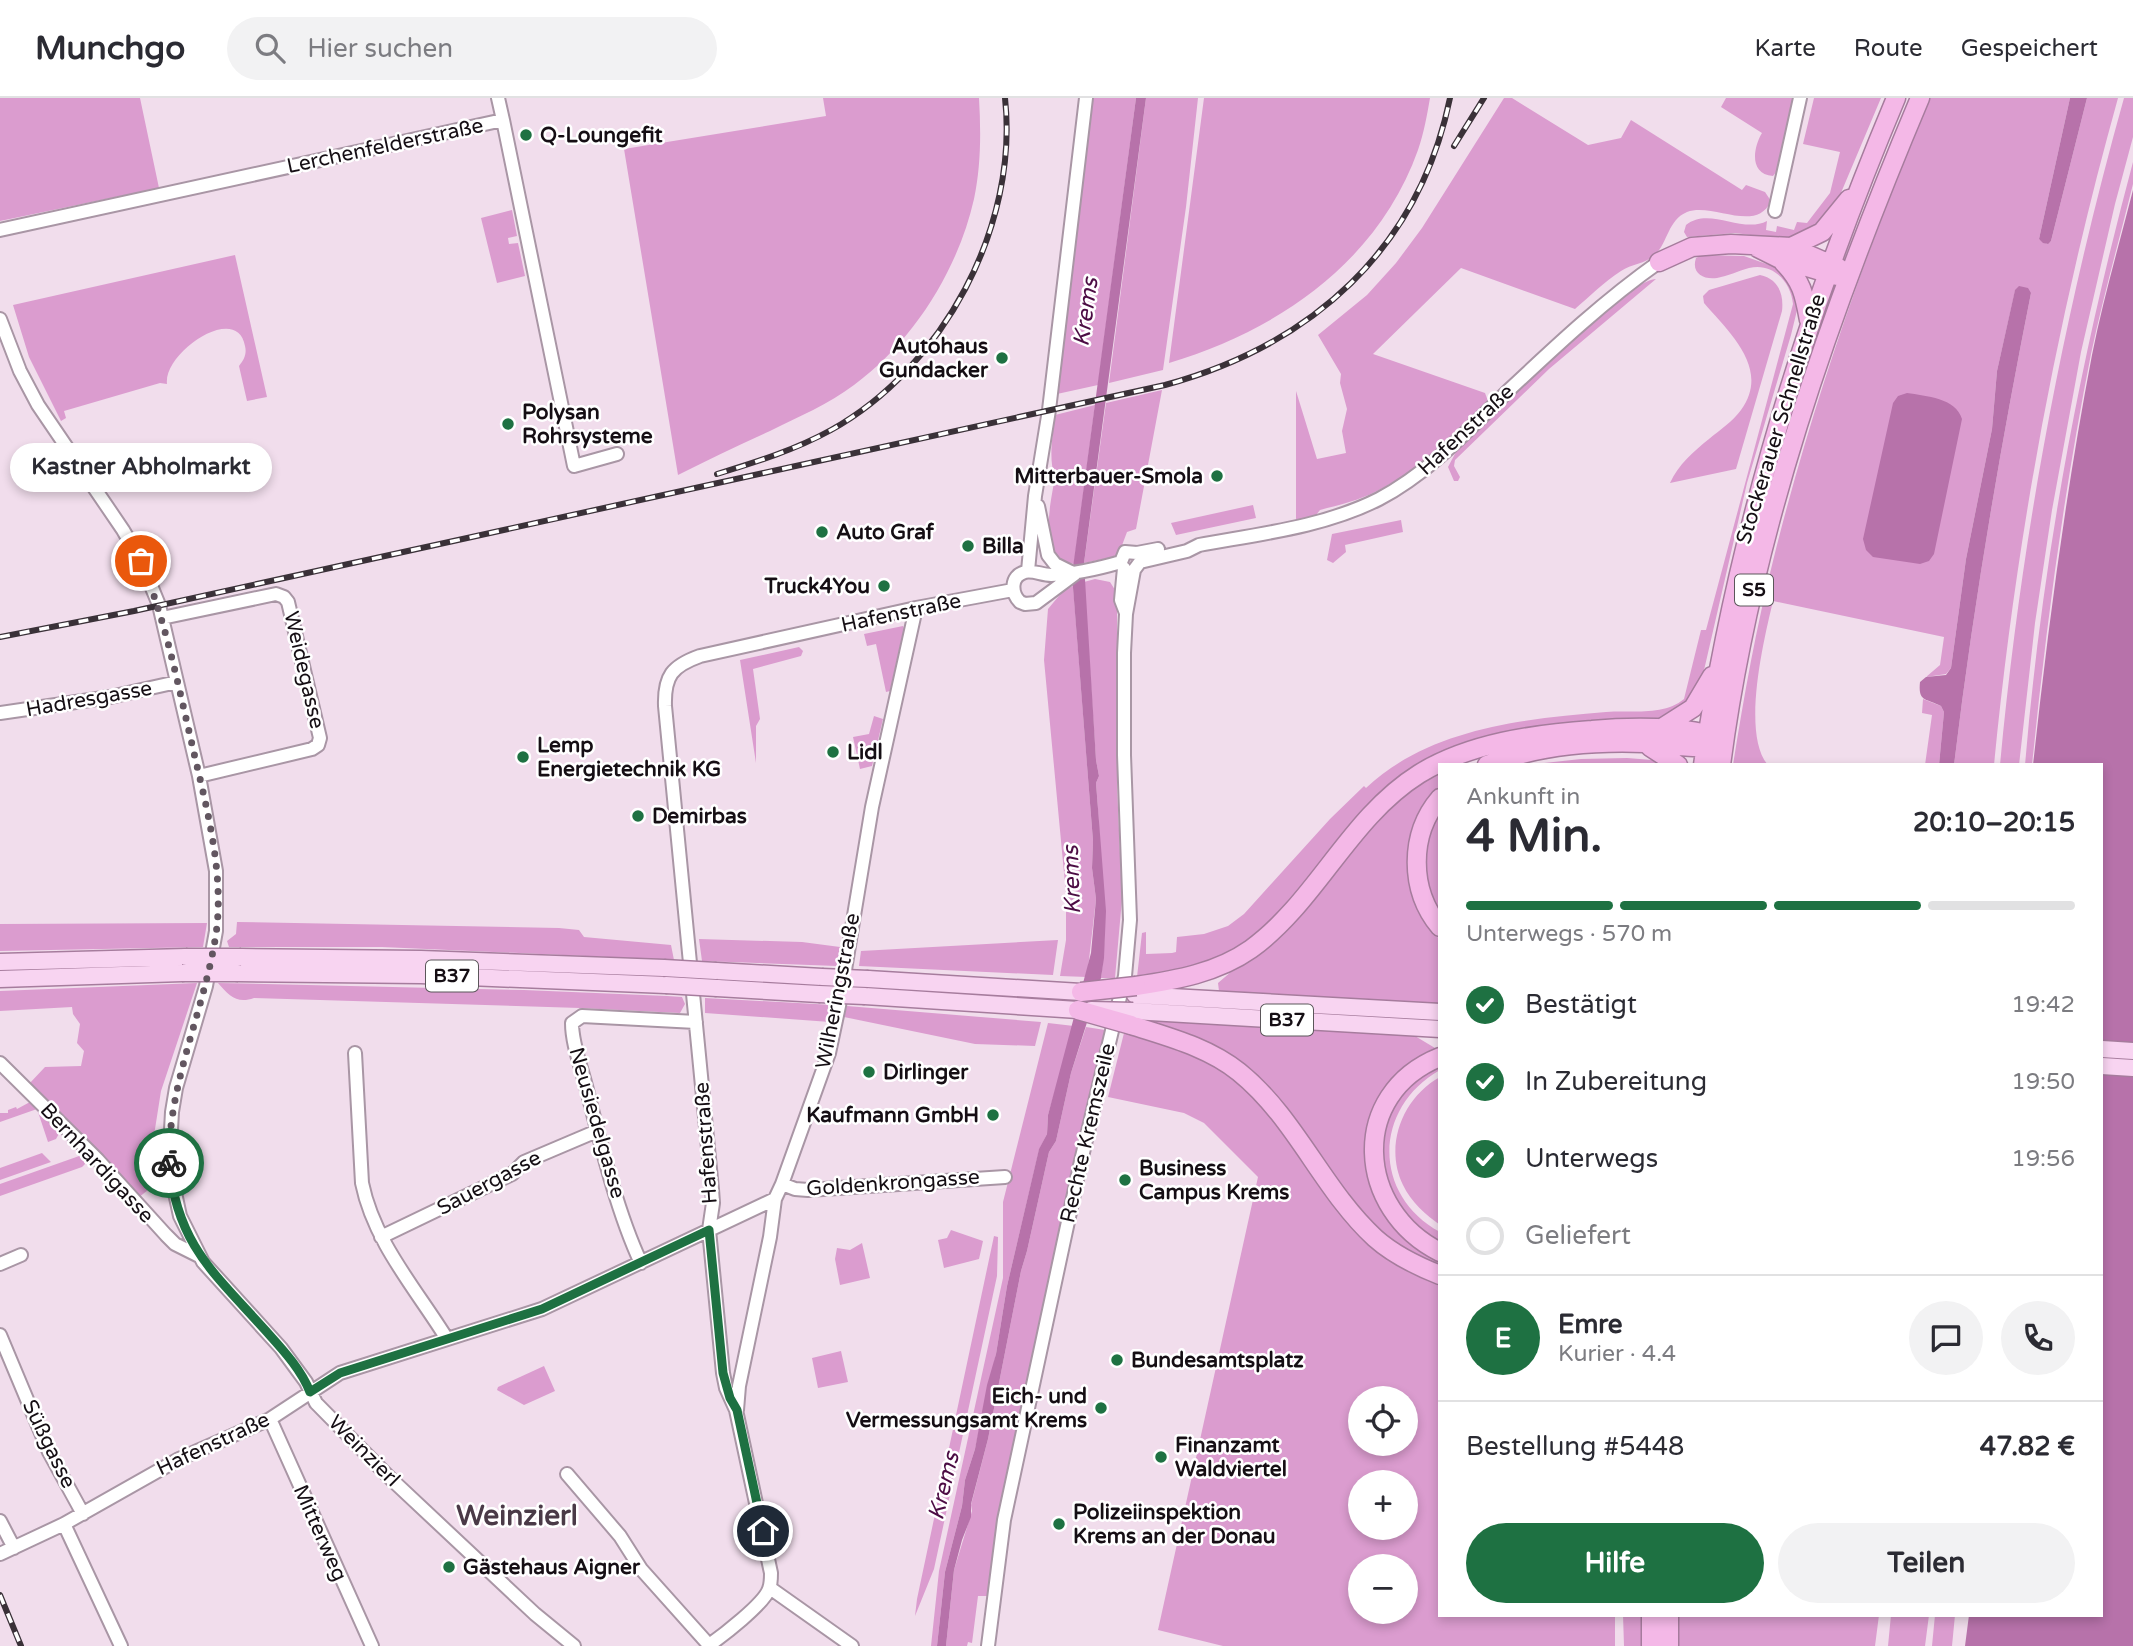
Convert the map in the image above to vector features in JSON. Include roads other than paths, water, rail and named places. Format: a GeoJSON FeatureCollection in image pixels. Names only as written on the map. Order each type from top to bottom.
{"type":"FeatureCollection","features":[{"type":"Feature","properties":{"kind":"highway","name":"Stockerauer Schnellstraße"},"geometry":{"type":"LineString","coordinates":[[1705,749],[1721,659],[1751,523],[1810,324],[1860,185],[1896,98]]}},
{"type":"Feature","properties":{"kind":"highway","name":"Stockerauer Schnellstraße"},"geometry":{"type":"LineString","coordinates":[[1721,763],[1748,617],[1775,507],[1818,366],[1850,276],[1920,98]]}},
{"type":"Feature","properties":{"kind":"highway"},"geometry":{"type":"LineString","coordinates":[[1786,253],[1822,232],[1860,185]]}},
{"type":"Feature","properties":{"kind":"highway"},"geometry":{"type":"LineString","coordinates":[[1659,262],[1692,247],[1712,244],[1755,247],[1786,253],[1850,276]]}},
{"type":"Feature","properties":{"kind":"highway"},"geometry":{"type":"LineString","coordinates":[[1786,253],[1804,293],[1810,324]]}},
{"type":"Feature","properties":{"kind":"highway"},"geometry":{"type":"LineString","coordinates":[[1660,729],[1693,708],[1721,659]]}},
{"type":"Feature","properties":{"kind":"highway"},"geometry":{"type":"LineString","coordinates":[[1439,763],[1490,746],[1541,735],[1600,729],[1660,729],[1705,749]]}},
{"type":"Feature","properties":{"kind":"highway"},"geometry":{"type":"LineString","coordinates":[[1492,763],[1553,748],[1581,745],[1644,743],[1705,749],[1724,742]]}},
{"type":"Feature","properties":{"kind":"highway"},"geometry":{"type":"LineString","coordinates":[[1644,743],[1675,763]]}},
{"type":"Feature","properties":{"kind":"highway"},"geometry":{"type":"LineString","coordinates":[[1080,1001],[1134,1004],[1250,950],[1284,919],[1381,804],[1438,764]]}},
{"type":"Feature","properties":{"kind":"highway"},"geometry":{"type":"LineString","coordinates":[[1438,801],[1425,822],[1418,841],[1416,860],[1426,906],[1438,924]]}},
{"type":"Feature","properties":{"kind":"highway"},"geometry":{"type":"LineString","coordinates":[[1080,1001],[1134,1004],[1237,1071],[1278,1111],[1358,1221],[1397,1255],[1438,1274]]}},
{"type":"Feature","properties":{"kind":"highway"},"geometry":{"type":"LineString","coordinates":[[1438,1058],[1411,1074],[1391,1094],[1376,1128],[1374,1146],[1376,1174],[1386,1203],[1410,1231],[1438,1251]]}},
{"type":"Feature","properties":{"kind":"highway"},"geometry":{"type":"LineString","coordinates":[[1651,1617],[1651,1646]]}},
{"type":"Feature","properties":{"kind":"highway"},"geometry":{"type":"LineString","coordinates":[[1669,1617],[1669,1646]]}},
{"type":"Feature","properties":{"kind":"main road","name":"B37"},"geometry":{"type":"LineString","coordinates":[[0,962],[239,965],[421,959],[664,968],[1035,989],[1080,1001]]}},
{"type":"Feature","properties":{"kind":"main road","name":"B37"},"geometry":{"type":"LineString","coordinates":[[0,979],[184,965]]}},
{"type":"Feature","properties":{"kind":"main road","name":"B37"},"geometry":{"type":"LineString","coordinates":[[239,965],[666,985],[1031,1006],[1080,1001]]}},
{"type":"Feature","properties":{"kind":"main road","name":"B37"},"geometry":{"type":"LineString","coordinates":[[1134,1004],[1438,1012]]}},
{"type":"Feature","properties":{"kind":"main road","name":"B37"},"geometry":{"type":"LineString","coordinates":[[1134,1004],[1438,1029]]}},
{"type":"Feature","properties":{"kind":"main road"},"geometry":{"type":"LineString","coordinates":[[2103,1049],[2133,1051]]}},
{"type":"Feature","properties":{"kind":"main road"},"geometry":{"type":"LineString","coordinates":[[2103,1066],[2133,1068]]}},
{"type":"Feature","properties":{"kind":"street"},"geometry":{"type":"LineString","coordinates":[[498,98],[503,120]]}},
{"type":"Feature","properties":{"kind":"street"},"geometry":{"type":"LineString","coordinates":[[1039,574],[1016,577],[1013,590],[1015,597],[1026,604],[1036,603],[1046,595],[1045,582],[1039,574],[1035,496],[1049,410],[1086,98]]}},
{"type":"Feature","properties":{"kind":"street"},"geometry":{"type":"LineString","coordinates":[[1775,212],[1800,98]]}},
{"type":"Feature","properties":{"kind":"street","name":"Lerchenfelderstraße"},"geometry":{"type":"LineString","coordinates":[[0,230],[503,120],[574,466],[617,454]]}},
{"type":"Feature","properties":{"kind":"street","name":"Hafenstraße"},"geometry":{"type":"LineString","coordinates":[[1039,574],[1075,574],[1187,551],[1199,545],[1328,519],[1379,499],[1407,483],[1438,459],[1599,308],[1659,262]]}},
{"type":"Feature","properties":{"kind":"street","name":"Weinzierl"},"geometry":{"type":"LineString","coordinates":[[0,319],[16,362],[38,405],[141,561],[162,618],[199,776],[216,871],[216,931],[206,986],[176,1088],[169,1142],[173,1192],[180,1216],[199,1256],[281,1348],[306,1381],[316,1403],[389,1477],[536,1614],[575,1646]]}},
{"type":"Feature","properties":{"kind":"street"},"geometry":{"type":"LineString","coordinates":[[1035,496],[1046,550],[1051,560],[1075,574]]}},
{"type":"Feature","properties":{"kind":"street","name":"Rechte Kremszeile"},"geometry":{"type":"LineString","coordinates":[[988,1646],[1003,1520],[1078,1173],[1125,976],[1130,920],[1124,742],[1126,614],[1121,600],[1128,563]]}},
{"type":"Feature","properties":{"kind":"street","name":"Hafenstraße"},"geometry":{"type":"LineString","coordinates":[[1046,595],[1075,574]]}},
{"type":"Feature","properties":{"kind":"street","name":"Hafenstraße"},"geometry":{"type":"LineString","coordinates":[[0,1553],[83,1514],[178,1458],[270,1419],[340,1373],[523,1317],[709,1230],[713,1203],[665,706],[667,680],[675,668],[700,656],[916,608],[1013,590]]}},
{"type":"Feature","properties":{"kind":"street","name":"Weidegasse"},"geometry":{"type":"LineString","coordinates":[[162,618],[276,594],[284,597],[288,602],[320,738],[318,745],[312,749],[199,776]]}},
{"type":"Feature","properties":{"kind":"street","name":"Wilheringstraße"},"geometry":{"type":"LineString","coordinates":[[737,1410],[739,1386],[770,1237],[775,1199],[829,1053],[872,807],[916,608]]}},
{"type":"Feature","properties":{"kind":"street","name":"Hadresgasse"},"geometry":{"type":"LineString","coordinates":[[0,713],[110,697],[177,682]]}},
{"type":"Feature","properties":{"kind":"street","name":"Neusiedelgasse"},"geometry":{"type":"LineString","coordinates":[[641,1263],[624,1219],[597,1131],[572,1023],[582,1016],[696,1022]]}},
{"type":"Feature","properties":{"kind":"street"},"geometry":{"type":"LineString","coordinates":[[355,1053],[362,1183],[366,1204],[381,1237],[447,1339]]}},
{"type":"Feature","properties":{"kind":"street","name":"Bernhardigasse"},"geometry":{"type":"LineString","coordinates":[[0,1063],[98,1160],[166,1236],[175,1244],[199,1256]]}},
{"type":"Feature","properties":{"kind":"street","name":"Sauergasse"},"geometry":{"type":"LineString","coordinates":[[381,1237],[512,1174],[524,1162],[597,1131]]}},
{"type":"Feature","properties":{"kind":"street","name":"Goldenkrongasse"},"geometry":{"type":"LineString","coordinates":[[782,1184],[808,1190],[1005,1177]]}},
{"type":"Feature","properties":{"kind":"street"},"geometry":{"type":"LineString","coordinates":[[567,1474],[620,1536],[641,1569],[708,1645],[721,1637],[765,1597],[770,1588],[769,1557],[737,1410],[730,1398],[723,1373],[709,1230],[775,1199]]}},
{"type":"Feature","properties":{"kind":"street"},"geometry":{"type":"LineString","coordinates":[[0,1264],[21,1255]]}},
{"type":"Feature","properties":{"kind":"street","name":"Süßgasse"},"geometry":{"type":"LineString","coordinates":[[0,1335],[49,1452],[83,1514]]}},
{"type":"Feature","properties":{"kind":"street","name":"Mitterweg"},"geometry":{"type":"LineString","coordinates":[[270,1419],[372,1646]]}},
{"type":"Feature","properties":{"kind":"street"},"geometry":{"type":"LineString","coordinates":[[0,1521],[14,1548]]}},
{"type":"Feature","properties":{"kind":"street"},"geometry":{"type":"LineString","coordinates":[[64,1524],[121,1646]]}},
{"type":"Feature","properties":{"kind":"street"},"geometry":{"type":"LineString","coordinates":[[770,1588],[852,1646]]}},
{"type":"Feature","properties":{"kind":"railway"},"geometry":{"type":"LineString","coordinates":[[717,474],[789,450],[831,430],[871,403],[907,370],[939,331],[965,289],[986,243],[999,195],[1006,146],[1005,98]]}},
{"type":"Feature","properties":{"kind":"railway"},"geometry":{"type":"LineString","coordinates":[[0,637],[134,611],[1165,385],[1218,367],[1267,345],[1312,316],[1351,283],[1385,245],[1413,201],[1435,152],[1450,98]]}},
{"type":"Feature","properties":{"kind":"railway"},"geometry":{"type":"LineString","coordinates":[[1454,146],[1484,98]]}},
{"type":"Feature","properties":{"kind":"railway"},"geometry":{"type":"LineString","coordinates":[[0,1595],[21,1646]]}},
{"type":"Feature","properties":{"kind":"place","name":"Q-Loungefit"},"geometry":{"type":"Point","coordinates":[526,135]}},
{"type":"Feature","properties":{"kind":"place","name":"Autohaus Gundacker"},"geometry":{"type":"Point","coordinates":[1002,358]}},
{"type":"Feature","properties":{"kind":"place","name":"Polysan Rohrsysteme"},"geometry":{"type":"Point","coordinates":[508,424]}},
{"type":"Feature","properties":{"kind":"place","name":"Mitterbauer-Smola"},"geometry":{"type":"Point","coordinates":[1217,476]}},
{"type":"Feature","properties":{"kind":"place","name":"Auto Graf"},"geometry":{"type":"Point","coordinates":[822,532]}},
{"type":"Feature","properties":{"kind":"place","name":"Billa"},"geometry":{"type":"Point","coordinates":[968,546]}},
{"type":"Feature","properties":{"kind":"place","name":"Kastner Abholmarkt"},"geometry":{"type":"Point","coordinates":[141,561]}},
{"type":"Feature","properties":{"kind":"place","name":"Truck4You"},"geometry":{"type":"Point","coordinates":[884,586]}},
{"type":"Feature","properties":{"kind":"place","name":"Lidl"},"geometry":{"type":"Point","coordinates":[833,752]}},
{"type":"Feature","properties":{"kind":"place","name":"Lemp Energietechnik KG"},"geometry":{"type":"Point","coordinates":[523,757]}},
{"type":"Feature","properties":{"kind":"place","name":"Demirbas"},"geometry":{"type":"Point","coordinates":[638,816]}},
{"type":"Feature","properties":{"kind":"place","name":"Dirlinger"},"geometry":{"type":"Point","coordinates":[869,1072]}},
{"type":"Feature","properties":{"kind":"place","name":"Kaufmann GmbH"},"geometry":{"type":"Point","coordinates":[993,1115]}},
{"type":"Feature","properties":{"kind":"place","name":"Business Campus Krems"},"geometry":{"type":"Point","coordinates":[1125,1180]}},
{"type":"Feature","properties":{"kind":"place","name":"Bundesamtsplatz"},"geometry":{"type":"Point","coordinates":[1117,1360]}},
{"type":"Feature","properties":{"kind":"place","name":"Eich- und Vermessungsamt Krems"},"geometry":{"type":"Point","coordinates":[1101,1408]}},
{"type":"Feature","properties":{"kind":"place","name":"Finanzamt Waldviertel"},"geometry":{"type":"Point","coordinates":[1161,1457]}},
{"type":"Feature","properties":{"kind":"place","name":"Polizeiinspektion Krems an der Donau"},"geometry":{"type":"Point","coordinates":[1059,1524]}},
{"type":"Feature","properties":{"kind":"place","name":"Gästehaus Aigner"},"geometry":{"type":"Point","coordinates":[449,1567]}},
{"type":"Feature","properties":{"kind":"district","name":"Weinzierl"},"geometry":{"type":"Point","coordinates":[517,1516]}},
{"type":"Feature","properties":{"kind":"water label","name":"Krems"},"geometry":{"type":"Point","coordinates":[1086,312]}},
{"type":"Feature","properties":{"kind":"water label","name":"Krems"},"geometry":{"type":"Point","coordinates":[1072,880]}},
{"type":"Feature","properties":{"kind":"water label","name":"Krems"},"geometry":{"type":"Point","coordinates":[944,1486]}}]}
